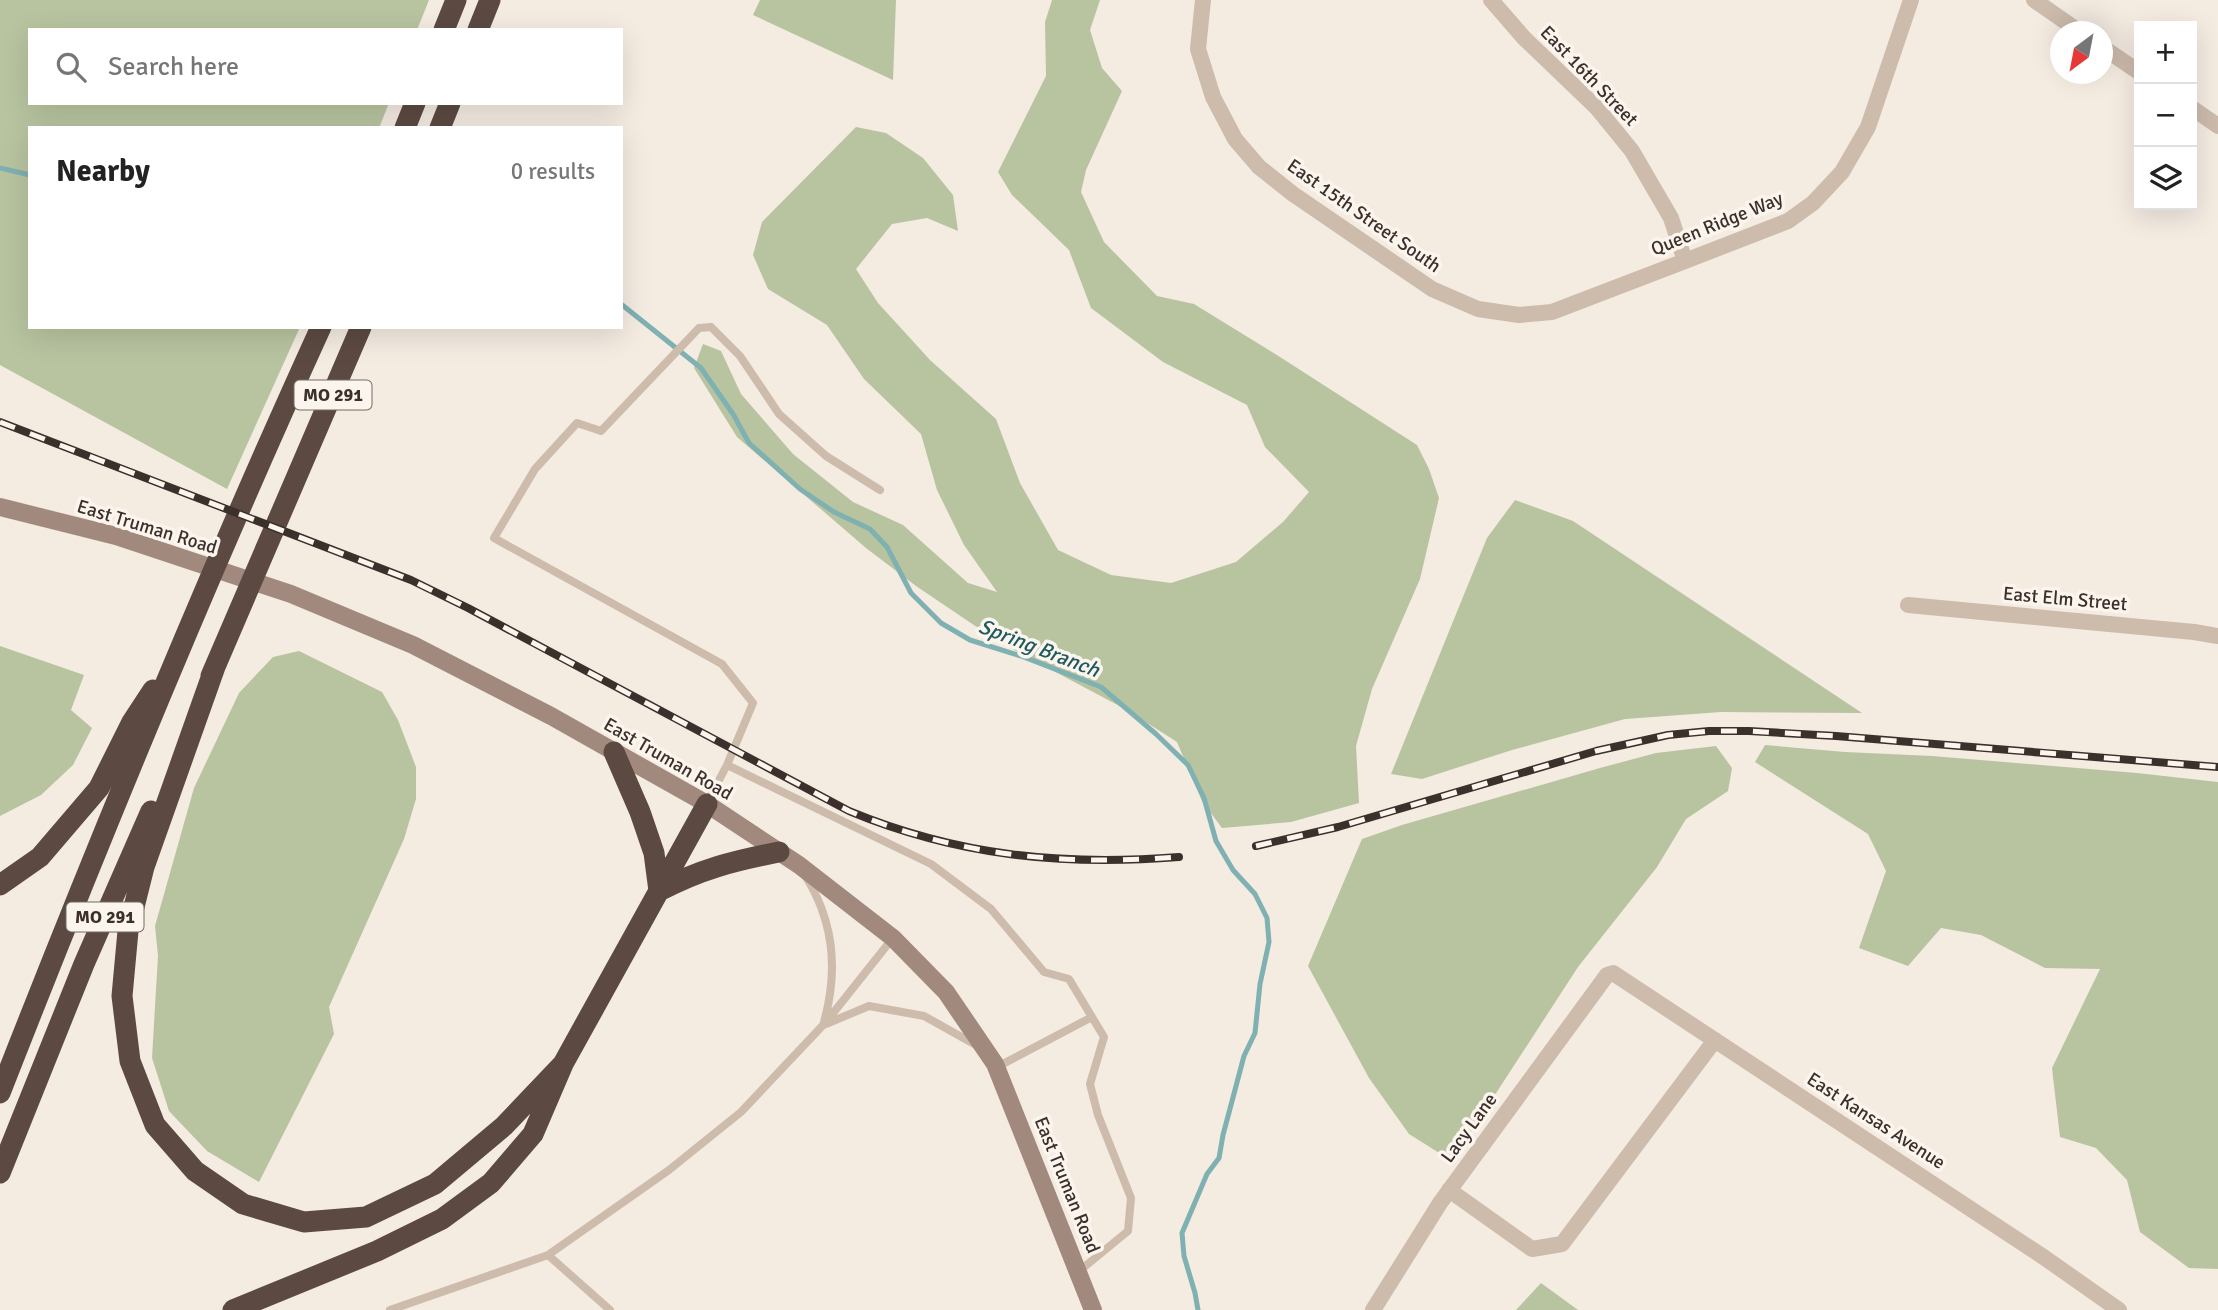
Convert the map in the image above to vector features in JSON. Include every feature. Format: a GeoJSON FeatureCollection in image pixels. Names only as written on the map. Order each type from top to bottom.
{"type":"FeatureCollection","features":[{"type":"Feature","properties":{"kind":"highway"},"geometry":{"type":"LineString","coordinates":[[445,28],[456,0]]}},
{"type":"Feature","properties":{"kind":"highway"},"geometry":{"type":"LineString","coordinates":[[479,28],[490,0]]}},
{"type":"Feature","properties":{"kind":"highway"},"geometry":{"type":"LineString","coordinates":[[406,126],[414,105]]}},
{"type":"Feature","properties":{"kind":"highway"},"geometry":{"type":"LineString","coordinates":[[441,126],[449,105]]}},
{"type":"Feature","properties":{"kind":"highway","name":"MO 291"},"geometry":{"type":"LineString","coordinates":[[0,1093],[180,650],[266,447],[320,329]]}},
{"type":"Feature","properties":{"kind":"highway","name":"MO 291"},"geometry":{"type":"LineString","coordinates":[[0,1173],[84,964],[360,329]]}},
{"type":"Feature","properties":{"kind":"highway"},"geometry":{"type":"LineString","coordinates":[[0,885],[40,857],[99,788],[132,722],[180,650]]}},
{"type":"Feature","properties":{"kind":"highway"},"geometry":{"type":"LineString","coordinates":[[216,664],[144,867],[128,932],[122,996],[130,1060],[155,1125],[195,1171],[243,1204],[304,1222],[366,1217],[435,1184],[505,1126],[564,1064]]}},
{"type":"Feature","properties":{"kind":"highway"},"geometry":{"type":"LineString","coordinates":[[614,752],[654,853],[659,891]]}},
{"type":"Feature","properties":{"kind":"highway"},"geometry":{"type":"LineString","coordinates":[[233,1310],[388,1246],[442,1219],[491,1184],[533,1133],[564,1064],[706,804]]}},
{"type":"Feature","properties":{"kind":"highway"},"geometry":{"type":"LineString","coordinates":[[659,891],[691,874],[727,862],[779,852]]}},
{"type":"Feature","properties":{"kind":"main road","name":"East Truman Road"},"geometry":{"type":"LineString","coordinates":[[0,507],[116,537],[291,594],[413,645],[551,716],[706,804],[799,865],[893,938],[946,992],[992,1059],[1093,1310]]}},
{"type":"Feature","properties":{"kind":"street","name":"East 15th Street South"},"geometry":{"type":"LineString","coordinates":[[1203,0],[1198,49],[1213,97],[1236,139],[1259,167],[1293,194],[1432,289],[1478,309],[1496,312]]}},
{"type":"Feature","properties":{"kind":"street","name":"East 16th Street"},"geometry":{"type":"LineString","coordinates":[[1491,0],[1524,38],[1597,108],[1632,151],[1671,218],[1685,261]]}},
{"type":"Feature","properties":{"kind":"street","name":"Queen Ridge Way"},"geometry":{"type":"LineString","coordinates":[[1496,312],[1519,315],[1552,312],[1788,221],[1813,203],[1842,172],[1868,127],[1911,0]]}},
{"type":"Feature","properties":{"kind":"street"},"geometry":{"type":"LineString","coordinates":[[2034,0],[2064,21]]}},
{"type":"Feature","properties":{"kind":"street"},"geometry":{"type":"LineString","coordinates":[[2113,54],[2134,69]]}},
{"type":"Feature","properties":{"kind":"street"},"geometry":{"type":"LineString","coordinates":[[2197,111],[2218,126]]}},
{"type":"Feature","properties":{"kind":"street","name":"East Elm Street"},"geometry":{"type":"LineString","coordinates":[[1908,605],[2218,636]]}},
{"type":"Feature","properties":{"kind":"street","name":"East Kansas Avenue"},"geometry":{"type":"LineString","coordinates":[[1607,975],[1613,973],[2033,1250],[2119,1310]]}},
{"type":"Feature","properties":{"kind":"street","name":"Lacy Lane"},"geometry":{"type":"LineString","coordinates":[[1373,1310],[1449,1190],[1607,975]]}},
{"type":"Feature","properties":{"kind":"street"},"geometry":{"type":"LineString","coordinates":[[1449,1190],[1532,1250],[1562,1244],[1715,1040]]}},
{"type":"Feature","properties":{"kind":"lane"},"geometry":{"type":"LineString","coordinates":[[706,804],[727,765],[753,703],[722,664],[494,538],[535,469],[577,423],[601,431],[699,328],[711,327],[727,341],[779,414],[826,456],[880,490]]}},
{"type":"Feature","properties":{"kind":"lane"},"geometry":{"type":"LineString","coordinates":[[727,765],[931,863],[991,909],[1044,972],[1069,979],[1104,1037],[1090,1084],[1098,1115],[1131,1198],[1128,1231],[1078,1272]]}},
{"type":"Feature","properties":{"kind":"lane"},"geometry":{"type":"LineString","coordinates":[[799,865],[818,896],[834,964],[831,996],[824,1025]]}},
{"type":"Feature","properties":{"kind":"lane"},"geometry":{"type":"LineString","coordinates":[[390,1310],[548,1255],[669,1170],[741,1112],[824,1025],[893,938]]}},
{"type":"Feature","properties":{"kind":"lane"},"geometry":{"type":"LineString","coordinates":[[824,1025],[869,1006],[924,1016],[992,1059],[1092,1017]]}},
{"type":"Feature","properties":{"kind":"lane"},"geometry":{"type":"LineString","coordinates":[[548,1255],[610,1310]]}},
{"type":"Feature","properties":{"kind":"green space"},"geometry":{"type":"Polygon","coordinates":[[[0,0],[429,0],[418,28],[28,28],[28,105],[388,105],[380,126],[28,126],[28,329],[299,329],[227,489],[0,365],[0,0]]]}},
{"type":"Feature","properties":{"kind":"green space"},"geometry":{"type":"Polygon","coordinates":[[[760,0],[896,0],[893,80],[753,15],[760,0]]]}},
{"type":"Feature","properties":{"kind":"green space"},"geometry":{"type":"Polygon","coordinates":[[[1052,0],[1100,0],[1090,30],[1102,68],[1122,91],[1086,170],[1081,192],[1104,242],[1157,296],[1194,304],[1280,357],[1417,445],[1429,469],[1439,498],[1420,579],[1372,689],[1356,746],[1359,803],[1291,822],[1222,828],[1202,801],[1177,742],[1127,710],[999,642],[916,586],[866,548],[737,437],[694,368],[703,344],[721,351],[741,394],[793,454],[853,502],[903,525],[968,583],[997,592],[964,545],[937,490],[921,434],[864,379],[827,325],[768,289],[753,255],[762,222],[856,127],[886,133],[923,158],[953,195],[958,231],[927,218],[892,224],[856,269],[878,303],[930,360],[996,419],[1020,483],[1058,550],[1111,575],[1171,583],[1236,562],[1283,522],[1309,492],[1265,447],[1247,405],[1163,362],[1091,308],[1069,250],[1012,195],[998,172],[1046,76],[1045,22],[1052,0]]]}},
{"type":"Feature","properties":{"kind":"green space"},"geometry":{"type":"Polygon","coordinates":[[[1515,500],[1573,521],[1862,713],[1721,712],[1625,719],[1512,750],[1422,779],[1391,774],[1487,538],[1515,500]]]}},
{"type":"Feature","properties":{"kind":"green space"},"geometry":{"type":"Polygon","coordinates":[[[0,646],[84,675],[71,710],[92,728],[73,765],[41,795],[0,816],[0,646]]]}},
{"type":"Feature","properties":{"kind":"green space"},"geometry":{"type":"Polygon","coordinates":[[[299,651],[382,692],[398,720],[416,767],[416,799],[404,839],[329,1007],[334,1034],[259,1182],[207,1151],[169,1111],[152,1058],[158,956],[155,926],[194,788],[239,693],[273,657],[299,651]]]}},
{"type":"Feature","properties":{"kind":"green space"},"geometry":{"type":"Polygon","coordinates":[[[1765,745],[1932,756],[2218,782],[2218,1269],[2189,1268],[2140,1232],[2127,1180],[2096,1148],[2060,1137],[2052,1068],[2100,969],[2045,968],[1981,935],[1941,928],[1908,966],[1859,948],[1886,871],[1868,834],[1755,762],[1765,745]]]}},
{"type":"Feature","properties":{"kind":"green space"},"geometry":{"type":"Polygon","coordinates":[[[1716,746],[1732,768],[1728,791],[1686,819],[1657,867],[1578,967],[1452,1161],[1409,1134],[1369,1078],[1308,966],[1362,839],[1402,825],[1656,753],[1716,746]]]}},
{"type":"Feature","properties":{"kind":"green space"},"geometry":{"type":"Polygon","coordinates":[[[1541,1283],[1578,1310],[1516,1310],[1541,1283]]]}},
{"type":"Feature","properties":{"kind":"waterway","name":"Spring Branch"},"geometry":{"type":"LineString","coordinates":[[0,168],[28,175]]}},
{"type":"Feature","properties":{"kind":"waterway","name":"Spring Branch"},"geometry":{"type":"LineString","coordinates":[[623,306],[701,368],[733,414],[749,443],[800,489],[834,512],[870,529],[887,547],[911,593],[941,623],[970,640],[1021,656],[1101,687],[1188,765],[1204,798],[1216,841],[1233,870],[1255,894],[1267,918],[1269,942],[1260,984],[1255,1033],[1244,1056],[1219,1158],[1207,1174],[1182,1233],[1184,1256],[1198,1310]]}},
{"type":"Feature","properties":{"kind":"railway"},"geometry":{"type":"LineString","coordinates":[[0,422],[411,580],[849,811],[930,838],[1011,854],[1093,860],[1179,857]]}},
{"type":"Feature","properties":{"kind":"railway"},"geometry":{"type":"LineString","coordinates":[[1256,846],[1338,827],[1596,751],[1668,735],[1709,731],[1836,736],[2218,767]]}}]}
